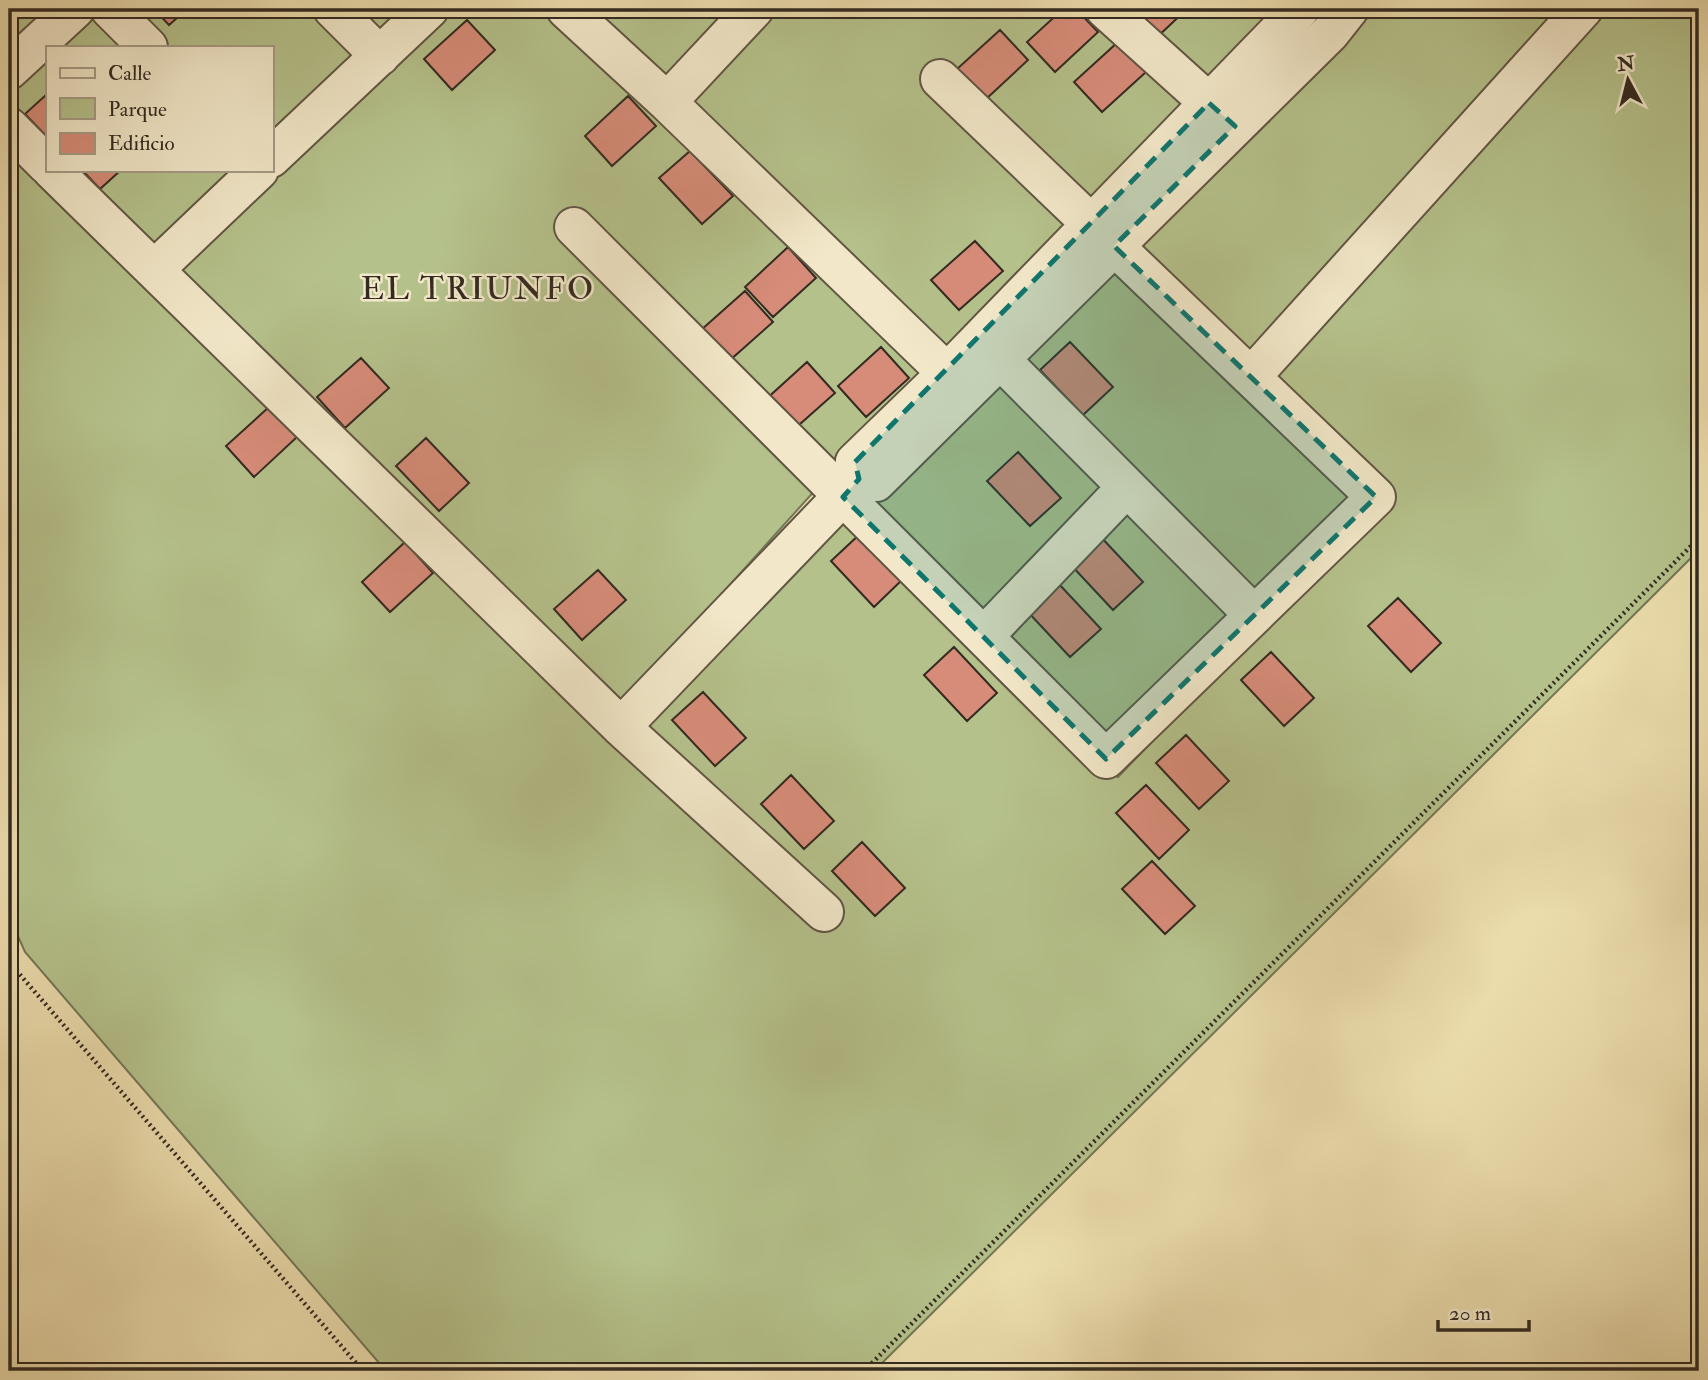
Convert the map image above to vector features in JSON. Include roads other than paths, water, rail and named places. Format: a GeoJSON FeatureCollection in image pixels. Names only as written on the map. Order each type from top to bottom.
{"type":"FeatureCollection","features":[{"type":"Feature","properties":{"kind":"street"},"geometry":{"type":"LineString","coordinates":[[9,69],[75,9]]}},
{"type":"Feature","properties":{"kind":"street"},"geometry":{"type":"LineString","coordinates":[[110,9],[147,46]]}},
{"type":"Feature","properties":{"kind":"street"},"geometry":{"type":"LineString","coordinates":[[333,9],[380,56]]}},
{"type":"Feature","properties":{"kind":"street"},"geometry":{"type":"LineString","coordinates":[[273,156],[429,9]]}},
{"type":"Feature","properties":{"kind":"street"},"geometry":{"type":"LineString","coordinates":[[566,9],[947,373]]}},
{"type":"Feature","properties":{"kind":"street"},"geometry":{"type":"LineString","coordinates":[[667,103],[754,9]]}},
{"type":"Feature","properties":{"kind":"street"},"geometry":{"type":"LineString","coordinates":[[1105,9],[1222,115]]}},
{"type":"Feature","properties":{"kind":"street"},"geometry":{"type":"LineString","coordinates":[[1222,115],[1300,9]]}},
{"type":"Feature","properties":{"kind":"street"},"geometry":{"type":"LineString","coordinates":[[621,727],[851,488],[876,482],[990,349],[1222,115],[1330,33],[1349,9]]}},
{"type":"Feature","properties":{"kind":"street"},"geometry":{"type":"LineString","coordinates":[[1251,377],[1583,9]]}},
{"type":"Feature","properties":{"kind":"street"},"geometry":{"type":"LineString","coordinates":[[574,227],[851,488],[984,636],[1106,760],[1376,496],[940,79]]}},
{"type":"Feature","properties":{"kind":"street"},"geometry":{"type":"LineString","coordinates":[[9,127],[46,164]]}},
{"type":"Feature","properties":{"kind":"street"},"geometry":{"type":"LineString","coordinates":[[54,172],[621,727],[824,912]]}},
{"type":"Feature","properties":{"kind":"street"},"geometry":{"type":"LineString","coordinates":[[154,270],[257,172]]}},
{"type":"Feature","properties":{"kind":"street"},"geometry":{"type":"LineString","coordinates":[[990,349],[1254,615]]}},
{"type":"Feature","properties":{"kind":"street"},"geometry":{"type":"LineString","coordinates":[[851,488],[855,462],[947,373],[990,349]]}},
{"type":"Feature","properties":{"kind":"street"},"geometry":{"type":"LineString","coordinates":[[984,636],[1126,488]]}},
{"type":"Feature","properties":{"kind":"district","name":"EL TRIUNFO"},"geometry":{"type":"Point","coordinates":[478,288]}}]}
